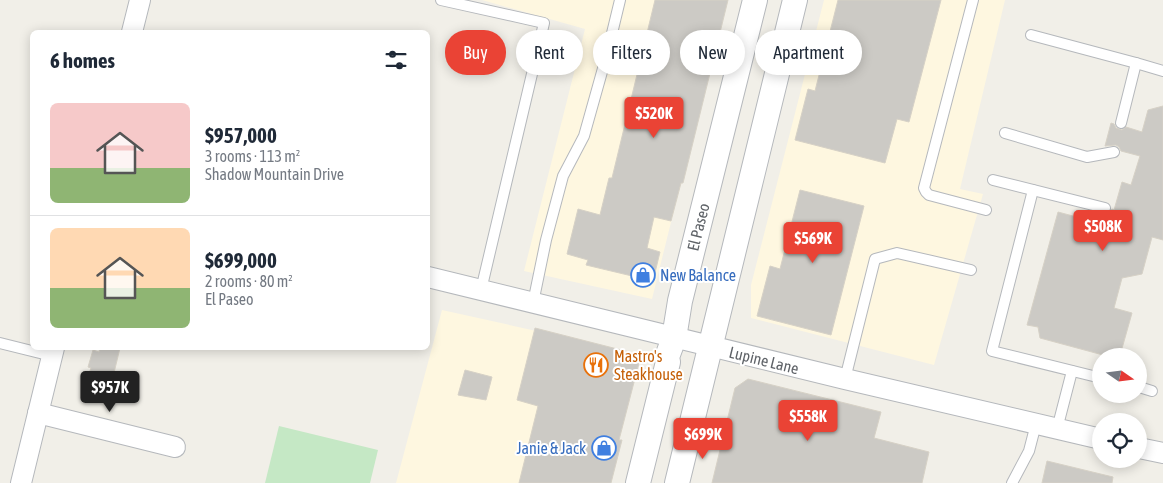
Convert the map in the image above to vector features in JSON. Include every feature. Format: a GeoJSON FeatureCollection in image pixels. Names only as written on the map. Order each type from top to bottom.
{"type":"FeatureCollection","features":[{"type":"Feature","properties":{"kind":"street"},"geometry":{"type":"LineString","coordinates":[[132,30],[140,0]]}},
{"type":"Feature","properties":{"kind":"street","name":"El Paseo"},"geometry":{"type":"LineString","coordinates":[[638,483],[668,362],[667,357],[674,338],[680,301],[755,0]]}},
{"type":"Feature","properties":{"kind":"street"},"geometry":{"type":"LineString","coordinates":[[677,483],[795,0]]}},
{"type":"Feature","properties":{"kind":"street","name":"Lupine Lane"},"geometry":{"type":"LineString","coordinates":[[430,277],[711,347],[1092,437]]}},
{"type":"Feature","properties":{"kind":"street"},"geometry":{"type":"LineString","coordinates":[[20,483],[53,352]]}},
{"type":"Feature","properties":{"kind":"street"},"geometry":{"type":"LineString","coordinates":[[38,413],[175,448]]}},
{"type":"Feature","properties":{"kind":"street"},"geometry":{"type":"LineString","coordinates":[[1147,450],[1163,453]]}},
{"type":"Feature","properties":{"kind":"lane"},"geometry":{"type":"LineString","coordinates":[[441,0],[544,23],[481,290]]}},
{"type":"Feature","properties":{"kind":"lane"},"geometry":{"type":"LineString","coordinates":[[534,303],[546,240],[563,176],[584,136],[620,0]]}},
{"type":"Feature","properties":{"kind":"lane"},"geometry":{"type":"LineString","coordinates":[[973,0],[924,188],[928,195],[986,210]]}},
{"type":"Feature","properties":{"kind":"lane"},"geometry":{"type":"LineString","coordinates":[[1030,35],[1163,71]]}},
{"type":"Feature","properties":{"kind":"lane"},"geometry":{"type":"LineString","coordinates":[[1121,123],[1136,63]]}},
{"type":"Feature","properties":{"kind":"lane"},"geometry":{"type":"LineString","coordinates":[[1005,133],[1087,157],[1114,152]]}},
{"type":"Feature","properties":{"kind":"lane"},"geometry":{"type":"LineString","coordinates":[[993,180],[1105,208]]}},
{"type":"Feature","properties":{"kind":"lane"},"geometry":{"type":"LineString","coordinates":[[1032,190],[992,351],[1092,376]]}},
{"type":"Feature","properties":{"kind":"lane"},"geometry":{"type":"LineString","coordinates":[[845,379],[875,259],[897,253],[971,270]]}},
{"type":"Feature","properties":{"kind":"lane"},"geometry":{"type":"LineString","coordinates":[[0,343],[30,348]]}},
{"type":"Feature","properties":{"kind":"lane"},"geometry":{"type":"LineString","coordinates":[[1057,429],[1072,370]]}},
{"type":"Feature","properties":{"kind":"lane"},"geometry":{"type":"LineString","coordinates":[[1148,390],[1152,391]]}},
{"type":"Feature","properties":{"kind":"lane"},"geometry":{"type":"LineString","coordinates":[[1012,483],[1029,451],[1036,424]]}},
{"type":"Feature","properties":{"kind":"shaded area"},"geometry":{"type":"Polygon","coordinates":[[[482,0],[726,0],[719,30],[680,30],[680,75],[707,75],[652,299],[524,271],[573,75],[583,75],[583,37],[585,29],[482,0]]]}},
{"type":"Feature","properties":{"kind":"shaded area"},"geometry":{"type":"Polygon","coordinates":[[[824,0],[1005,0],[960,189],[983,194],[934,365],[751,318],[751,285],[805,75],[862,75],[862,30],[816,30],[824,0]]]}},
{"type":"Feature","properties":{"kind":"shaded area"},"geometry":{"type":"Polygon","coordinates":[[[442,310],[640,354],[609,483],[396,483],[442,310]]]}},
{"type":"Feature","properties":{"kind":"green space"},"geometry":{"type":"Polygon","coordinates":[[[279,426],[378,450],[370,483],[265,483],[279,426]]]}},
{"type":"Feature","properties":{"kind":"building"},"geometry":{"type":"Polygon","coordinates":[[[655,0],[728,0],[721,30],[680,30],[680,75],[710,75],[683,183],[681,183],[671,221],[654,217],[647,248],[660,252],[653,281],[586,265],[588,260],[567,254],[578,209],[600,215],[609,178],[612,178],[637,75],[670,75],[670,30],[648,30],[655,0]]]}},
{"type":"Feature","properties":{"kind":"building"},"geometry":{"type":"Polygon","coordinates":[[[838,0],[941,0],[909,122],[897,119],[885,163],[795,140],[808,89],[815,91],[819,75],[862,75],[862,30],[830,30],[838,0]]]}},
{"type":"Feature","properties":{"kind":"building"},"geometry":{"type":"Polygon","coordinates":[[[1163,106],[1163,240],[1152,237],[1142,274],[1122,278],[1114,308],[1132,313],[1122,348],[1092,348],[1092,352],[1040,338],[1038,327],[1027,325],[1058,212],[1099,223],[1101,214],[1107,214],[1112,209],[1114,210],[1122,182],[1131,185],[1140,156],[1121,151],[1116,145],[1105,146],[1111,123],[1116,128],[1122,130],[1126,127],[1142,132],[1148,110],[1163,106]]]}},
{"type":"Feature","properties":{"kind":"building"},"geometry":{"type":"Polygon","coordinates":[[[800,190],[864,206],[831,335],[757,316],[770,266],[780,269],[800,190]]]}},
{"type":"Feature","properties":{"kind":"building"},"geometry":{"type":"Polygon","coordinates":[[[535,328],[633,353],[639,363],[619,440],[622,440],[611,483],[519,483],[538,406],[517,400],[535,328]]]}},
{"type":"Feature","properties":{"kind":"building"},"geometry":{"type":"Polygon","coordinates":[[[93,350],[99,352],[100,350],[120,350],[112,381],[88,376],[91,368],[88,367],[93,350]]]}},
{"type":"Feature","properties":{"kind":"building"},"geometry":{"type":"Polygon","coordinates":[[[465,370],[492,377],[486,400],[458,395],[465,370]]]}},
{"type":"Feature","properties":{"kind":"building"},"geometry":{"type":"Polygon","coordinates":[[[748,379],[881,412],[874,438],[929,452],[922,483],[712,483],[735,388],[748,379]]]}},
{"type":"Feature","properties":{"kind":"building"},"geometry":{"type":"Polygon","coordinates":[[[1047,461],[1113,477],[1112,483],[1042,483],[1047,461]]]}},
{"type":"Feature","properties":{"kind":"place","name":"New Balance"},"geometry":{"type":"Point","coordinates":[643,275]}},
{"type":"Feature","properties":{"kind":"place","name":"Mastro's Steakhouse"},"geometry":{"type":"Point","coordinates":[596,365]}},
{"type":"Feature","properties":{"kind":"place","name":"Janie & Jack"},"geometry":{"type":"Point","coordinates":[604,448]}}]}
